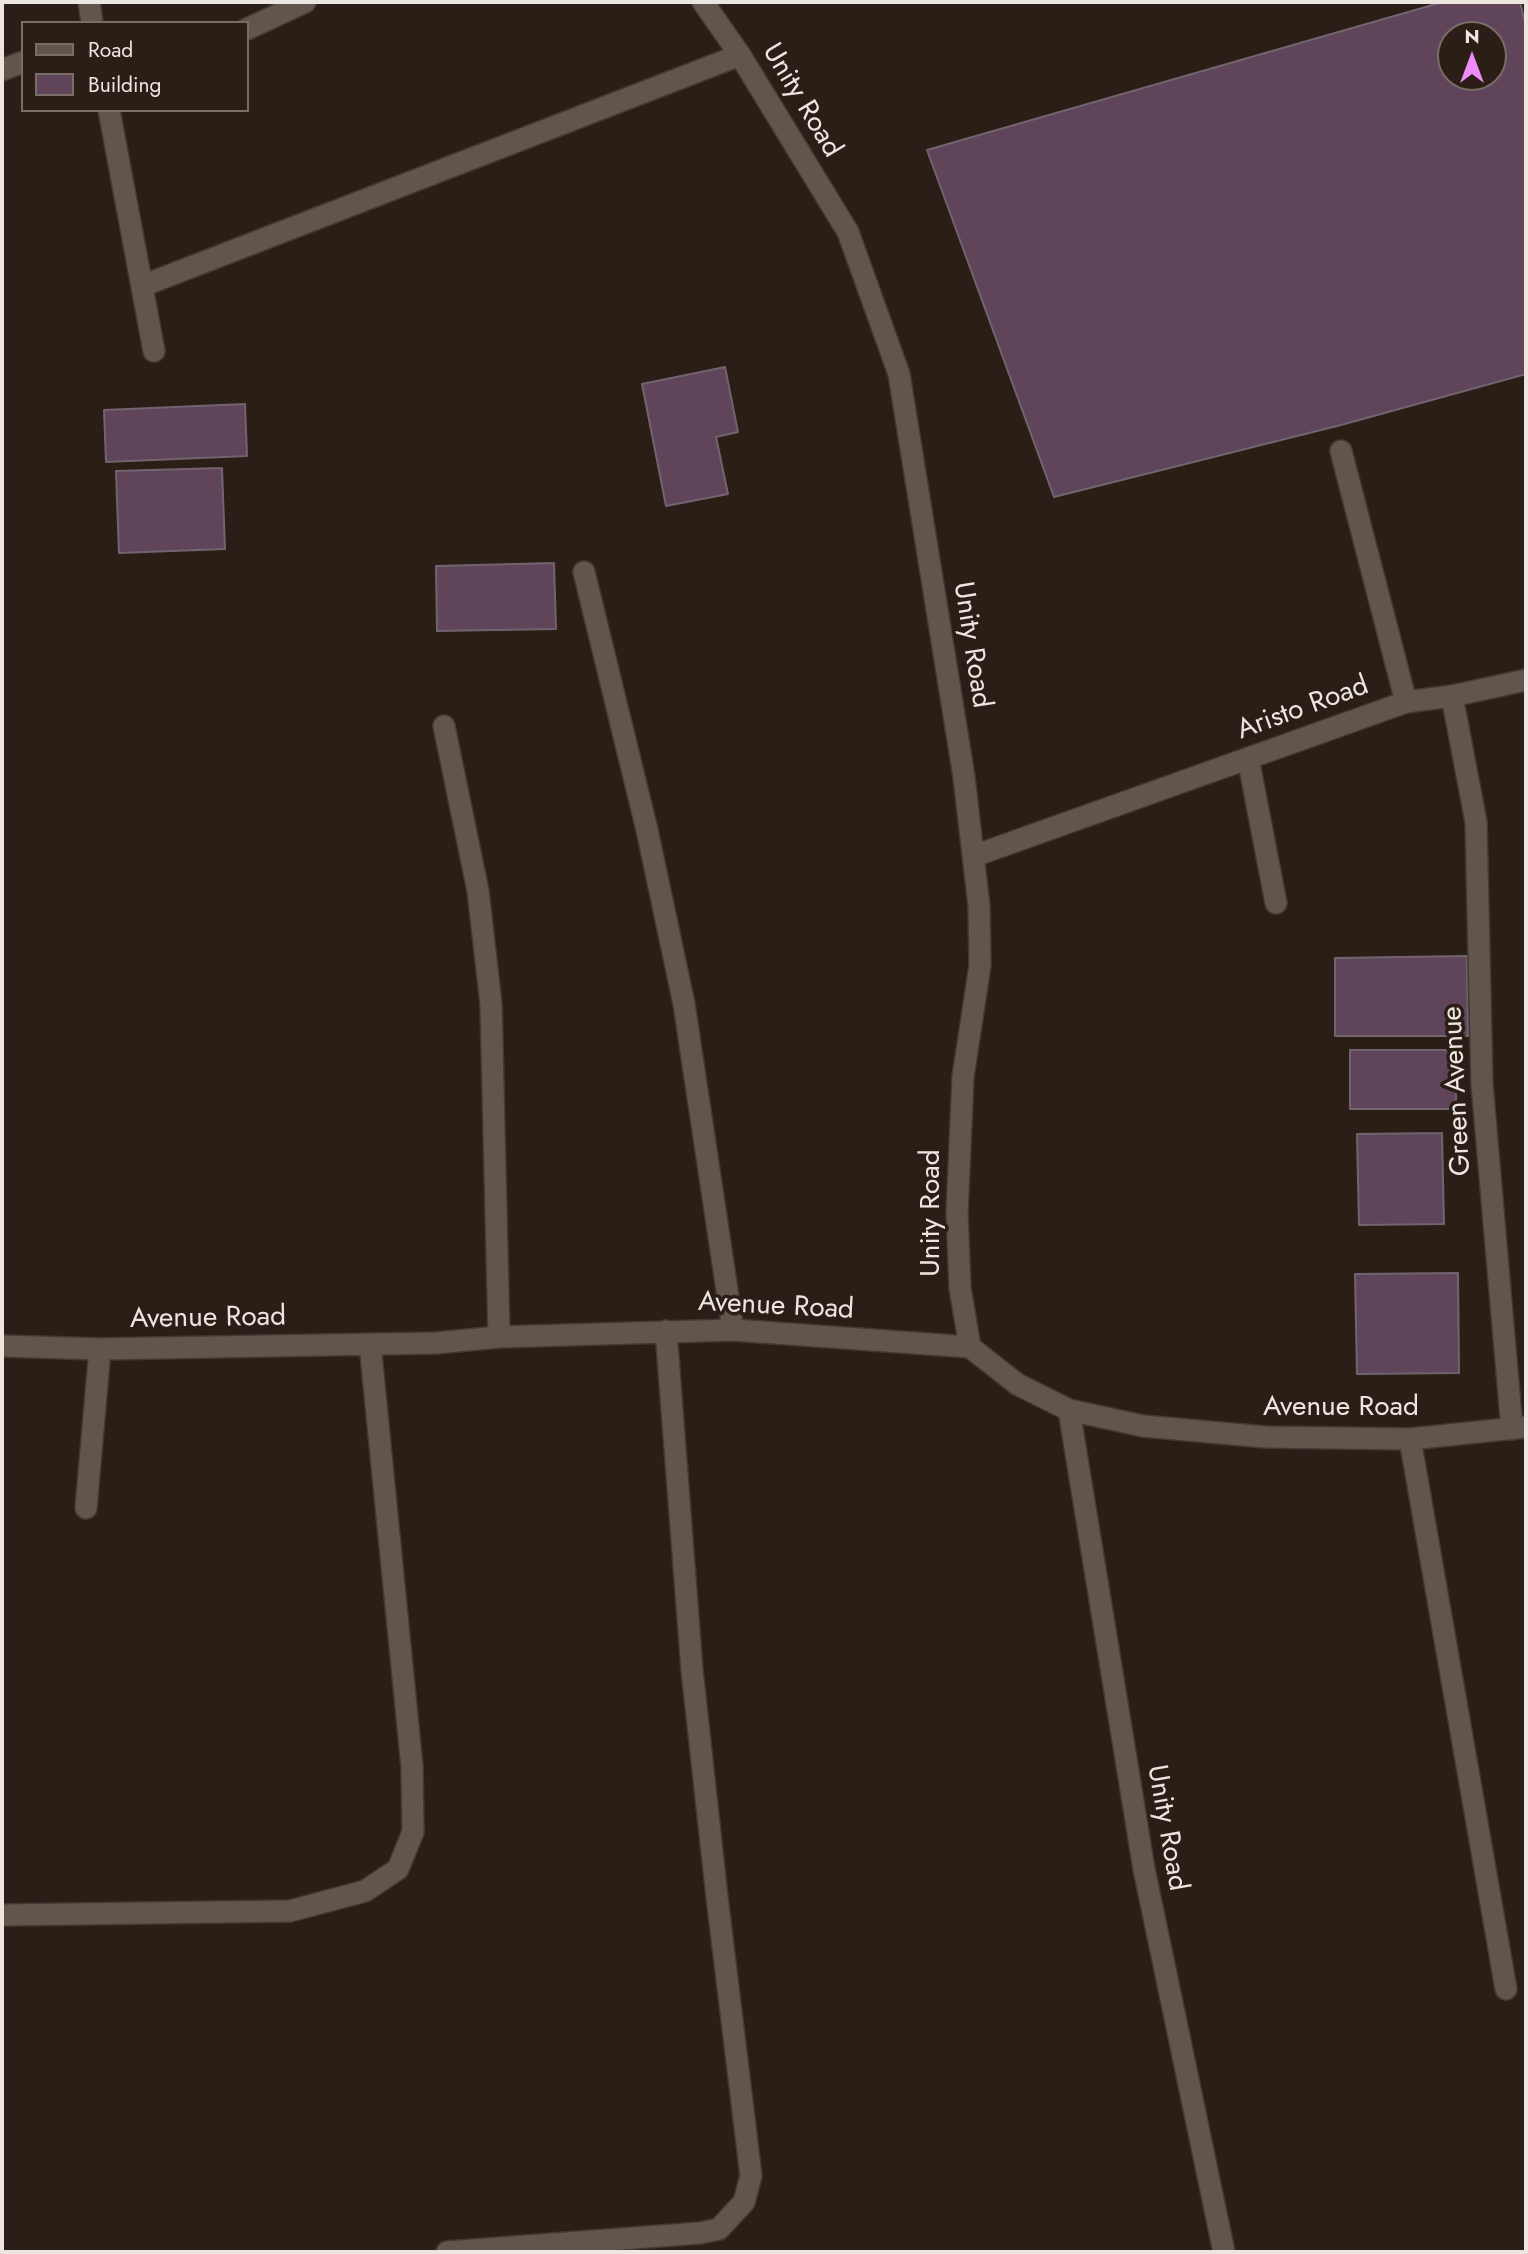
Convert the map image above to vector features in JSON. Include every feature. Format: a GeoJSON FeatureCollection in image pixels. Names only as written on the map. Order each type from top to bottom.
{"type":"FeatureCollection","features":[{"type":"Feature","properties":{"kind":"street"},"geometry":{"type":"LineString","coordinates":[[89,2],[92,21]]}},
{"type":"Feature","properties":{"kind":"street"},"geometry":{"type":"LineString","coordinates":[[248,29],[305,2]]}},
{"type":"Feature","properties":{"kind":"street","name":"Unity Road"},"geometry":{"type":"LineString","coordinates":[[704,2],[740,55],[848,232],[900,374],[964,777],[979,906],[980,965],[963,1077],[957,1213],[960,1288],[970,1347]]}},
{"type":"Feature","properties":{"kind":"street"},"geometry":{"type":"LineString","coordinates":[[142,286],[740,55]]}},
{"type":"Feature","properties":{"kind":"street"},"geometry":{"type":"LineString","coordinates":[[2,70],[21,63]]}},
{"type":"Feature","properties":{"kind":"street"},"geometry":{"type":"LineString","coordinates":[[108,112],[154,351]]}},
{"type":"Feature","properties":{"kind":"street","name":"Aristo Road"},"geometry":{"type":"LineString","coordinates":[[974,856],[1406,702],[1341,451]]}},
{"type":"Feature","properties":{"kind":"street"},"geometry":{"type":"LineString","coordinates":[[584,572],[647,830],[684,1004],[733,1330]]}},
{"type":"Feature","properties":{"kind":"street"},"geometry":{"type":"LineString","coordinates":[[1406,702],[1452,696],[1526,680]]}},
{"type":"Feature","properties":{"kind":"street","name":"Green Avenue"},"geometry":{"type":"LineString","coordinates":[[1452,696],[1476,822],[1482,1084],[1519,1428]]}},
{"type":"Feature","properties":{"kind":"street"},"geometry":{"type":"LineString","coordinates":[[443,726],[478,891],[491,1004],[499,1337]]}},
{"type":"Feature","properties":{"kind":"street"},"geometry":{"type":"LineString","coordinates":[[1248,758],[1276,903]]}},
{"type":"Feature","properties":{"kind":"street","name":"Avenue Road"},"geometry":{"type":"LineString","coordinates":[[2,1346],[100,1349],[436,1343],[499,1337],[733,1330],[970,1347],[1017,1384],[1069,1410],[1143,1426],[1265,1437],[1410,1439],[1519,1428]]}},
{"type":"Feature","properties":{"kind":"street"},"geometry":{"type":"LineString","coordinates":[[447,2252],[700,2233],[719,2229],[744,2202],[751,2176],[692,1670],[667,1331]]}},
{"type":"Feature","properties":{"kind":"street"},"geometry":{"type":"LineString","coordinates":[[2,1915],[290,1911],[365,1891],[398,1869],[413,1832],[412,1766],[370,1344]]}},
{"type":"Feature","properties":{"kind":"street"},"geometry":{"type":"LineString","coordinates":[[86,1508],[100,1349]]}},
{"type":"Feature","properties":{"kind":"street","name":"Unity Road"},"geometry":{"type":"LineString","coordinates":[[1069,1410],[1144,1869],[1224,2252]]}},
{"type":"Feature","properties":{"kind":"street"},"geometry":{"type":"LineString","coordinates":[[1410,1439],[1506,1989]]}},
{"type":"Feature","properties":{"kind":"building"},"geometry":{"type":"Polygon","coordinates":[[[1443,2],[1520,2],[1526,26],[1526,374],[1341,425],[1054,497],[927,150],[1443,2]]]}},
{"type":"Feature","properties":{"kind":"building"},"geometry":{"type":"Polygon","coordinates":[[[725,367],[738,432],[716,437],[728,494],[666,506],[642,384],[725,367]]]}},
{"type":"Feature","properties":{"kind":"building"},"geometry":{"type":"Polygon","coordinates":[[[245,404],[247,456],[106,462],[104,410],[245,404]]]}},
{"type":"Feature","properties":{"kind":"building"},"geometry":{"type":"Polygon","coordinates":[[[222,468],[225,549],[119,553],[116,471],[222,468]]]}},
{"type":"Feature","properties":{"kind":"building"},"geometry":{"type":"Polygon","coordinates":[[[554,563],[556,629],[437,631],[436,566],[554,563]]]}},
{"type":"Feature","properties":{"kind":"building"},"geometry":{"type":"Polygon","coordinates":[[[1467,956],[1468,1036],[1335,1036],[1335,958],[1467,956]]]}},
{"type":"Feature","properties":{"kind":"building"},"geometry":{"type":"Polygon","coordinates":[[[1350,1050],[1456,1050],[1456,1109],[1350,1109],[1350,1050]]]}},
{"type":"Feature","properties":{"kind":"building"},"geometry":{"type":"Polygon","coordinates":[[[1442,1133],[1444,1224],[1359,1225],[1357,1134],[1442,1133]]]}},
{"type":"Feature","properties":{"kind":"building"},"geometry":{"type":"Polygon","coordinates":[[[1458,1273],[1459,1373],[1357,1374],[1355,1274],[1458,1273]]]}}]}
